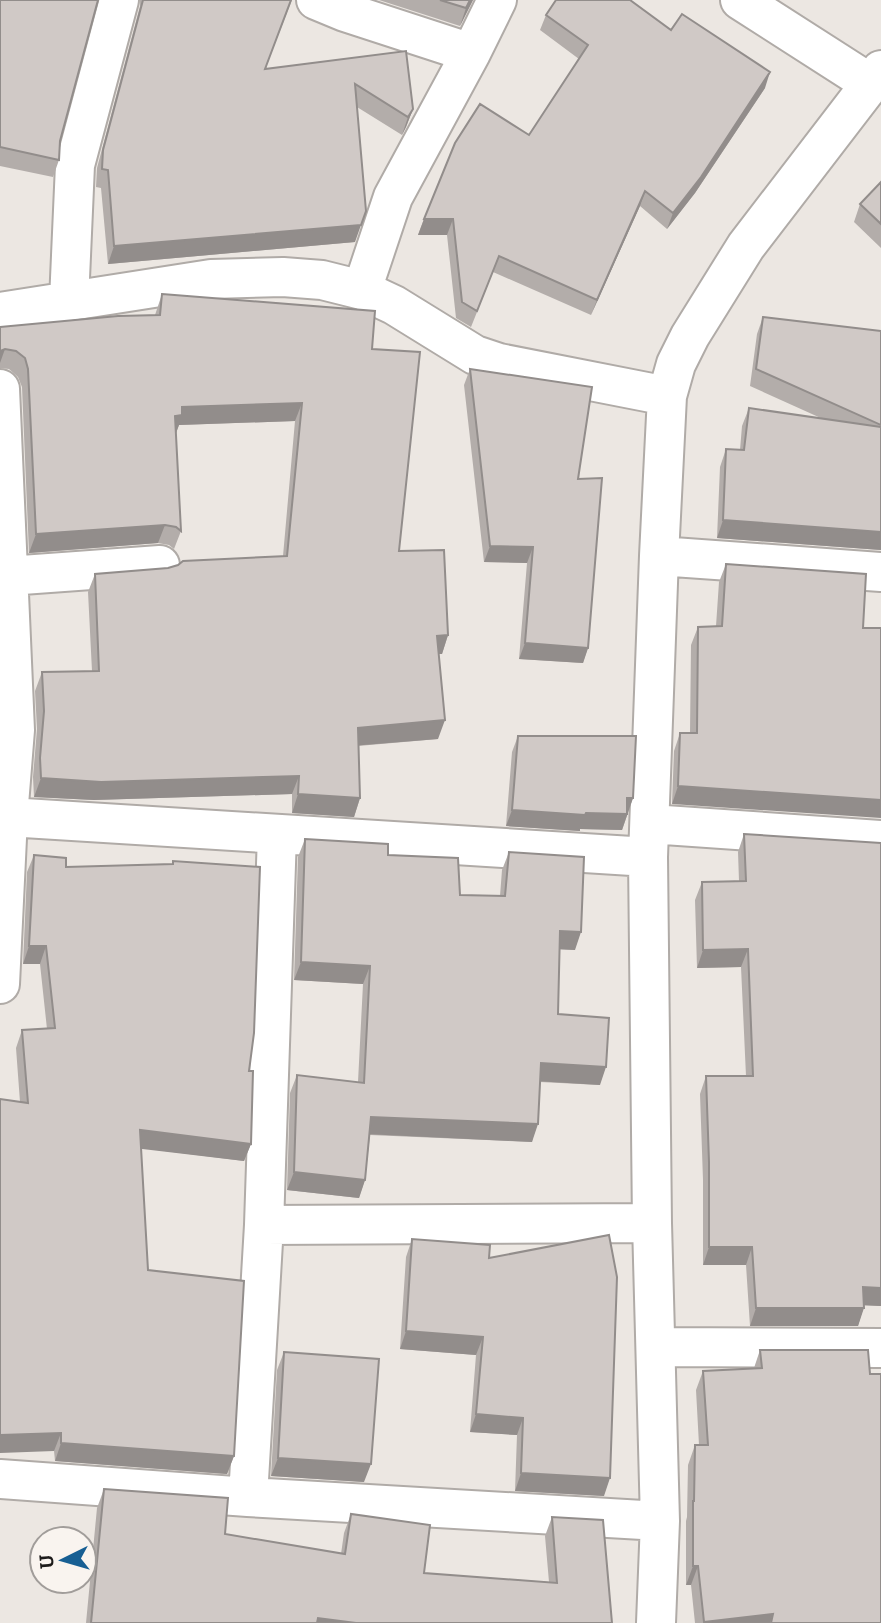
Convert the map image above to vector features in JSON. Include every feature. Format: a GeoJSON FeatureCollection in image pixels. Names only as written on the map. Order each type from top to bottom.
{"type":"FeatureCollection","features":[{"type":"Feature","properties":{"kind":"street"},"geometry":{"type":"LineString","coordinates":[[69,301],[75,165],[119,0]]}},
{"type":"Feature","properties":{"kind":"street"},"geometry":{"type":"LineString","coordinates":[[316,0],[345,12],[471,52]]}},
{"type":"Feature","properties":{"kind":"street"},"geometry":{"type":"LineString","coordinates":[[362,289],[393,197],[497,0]]}},
{"type":"Feature","properties":{"kind":"street"},"geometry":{"type":"LineString","coordinates":[[656,1623],[660,1521],[652,1223],[649,841],[667,396],[676,364],[690,336],[746,246],[873,91],[740,0]]}},
{"type":"Feature","properties":{"kind":"street"},"geometry":{"type":"LineString","coordinates":[[0,312],[211,279],[282,277],[321,281],[362,289],[394,305],[475,355],[499,363],[667,396]]}},
{"type":"Feature","properties":{"kind":"street"},"geometry":{"type":"LineString","coordinates":[[0,389],[8,576],[8,817],[0,968]]}},
{"type":"Feature","properties":{"kind":"street"},"geometry":{"type":"LineString","coordinates":[[659,556],[881,572]]}},
{"type":"Feature","properties":{"kind":"street"},"geometry":{"type":"LineString","coordinates":[[8,576],[160,565]]}},
{"type":"Feature","properties":{"kind":"street"},"geometry":{"type":"LineString","coordinates":[[8,817],[277,834],[649,841],[881,840]]}},
{"type":"Feature","properties":{"kind":"street"},"geometry":{"type":"LineString","coordinates":[[248,1497],[264,1225],[277,834]]}},
{"type":"Feature","properties":{"kind":"street"},"geometry":{"type":"LineString","coordinates":[[264,1225],[652,1223]]}},
{"type":"Feature","properties":{"kind":"street"},"geometry":{"type":"LineString","coordinates":[[656,1347],[881,1348]]}},
{"type":"Feature","properties":{"kind":"street"},"geometry":{"type":"LineString","coordinates":[[0,1479],[248,1497],[660,1521]]}},
{"type":"Feature","properties":{"kind":"building"},"geometry":{"type":"Polygon","coordinates":[[[0,0],[98,0],[60,141],[59,160],[0,147],[0,0]]]}},
{"type":"Feature","properties":{"kind":"building"},"geometry":{"type":"Polygon","coordinates":[[[143,0],[291,0],[265,69],[406,51],[413,109],[408,117],[355,84],[366,211],[361,225],[114,246],[108,170],[102,169],[103,150],[143,0]]]}},
{"type":"Feature","properties":{"kind":"building"},"geometry":{"type":"Polygon","coordinates":[[[440,0],[470,0],[466,8],[440,0]]]}},
{"type":"Feature","properties":{"kind":"building"},"geometry":{"type":"Polygon","coordinates":[[[556,0],[630,0],[671,30],[682,14],[770,72],[701,177],[673,213],[645,191],[597,300],[499,256],[477,311],[462,302],[453,219],[424,219],[455,143],[480,104],[529,135],[588,45],[546,15],[556,0]]]}},
{"type":"Feature","properties":{"kind":"building"},"geometry":{"type":"Polygon","coordinates":[[[881,182],[881,224],[860,204],[881,182]]]}},
{"type":"Feature","properties":{"kind":"building"},"geometry":{"type":"Polygon","coordinates":[[[162,294],[375,311],[372,349],[420,352],[399,551],[444,550],[448,635],[437,636],[445,720],[358,728],[360,798],[298,794],[299,776],[101,782],[41,778],[44,711],[42,672],[99,671],[95,574],[168,568],[183,561],[287,556],[302,403],[182,407],[182,415],[175,416],[181,531],[165,525],[36,534],[28,369],[25,358],[16,351],[0,351],[0,327],[118,316],[160,315],[162,294]]]}},
{"type":"Feature","properties":{"kind":"building"},"geometry":{"type":"Polygon","coordinates":[[[763,317],[881,331],[881,425],[756,369],[763,317]]]}},
{"type":"Feature","properties":{"kind":"building"},"geometry":{"type":"Polygon","coordinates":[[[470,369],[592,387],[578,479],[602,478],[588,648],[525,643],[533,547],[490,546],[470,369]]]}},
{"type":"Feature","properties":{"kind":"building"},"geometry":{"type":"Polygon","coordinates":[[[749,408],[881,427],[881,532],[723,520],[726,449],[744,450],[749,408]]]}},
{"type":"Feature","properties":{"kind":"building"},"geometry":{"type":"Polygon","coordinates":[[[726,564],[866,574],[863,628],[881,628],[881,800],[678,786],[680,733],[697,733],[698,627],[722,626],[726,564]]]}},
{"type":"Feature","properties":{"kind":"building"},"geometry":{"type":"Polygon","coordinates":[[[518,736],[636,736],[633,798],[627,798],[627,814],[585,815],[512,810],[518,736]]]}},
{"type":"Feature","properties":{"kind":"building"},"geometry":{"type":"Polygon","coordinates":[[[744,834],[881,843],[881,1288],[863,1287],[864,1308],[756,1308],[752,1247],[709,1247],[706,1076],[753,1076],[748,949],[703,950],[702,882],[746,881],[744,834]]]}},
{"type":"Feature","properties":{"kind":"building"},"geometry":{"type":"Polygon","coordinates":[[[305,839],[388,844],[388,855],[458,858],[460,895],[505,896],[509,852],[584,857],[581,932],[560,931],[558,1014],[609,1018],[606,1067],[541,1063],[538,1124],[371,1117],[365,1180],[294,1172],[297,1075],[364,1083],[370,966],[301,962],[305,839]]]}},
{"type":"Feature","properties":{"kind":"building"},"geometry":{"type":"Polygon","coordinates":[[[34,855],[66,858],[66,867],[173,864],[173,861],[260,867],[254,1033],[249,1071],[253,1071],[251,1144],[140,1130],[148,1270],[244,1281],[234,1456],[61,1443],[61,1433],[0,1435],[0,1099],[28,1103],[22,1030],[55,1028],[46,946],[29,946],[34,855]]]}},
{"type":"Feature","properties":{"kind":"building"},"geometry":{"type":"Polygon","coordinates":[[[609,1235],[617,1277],[610,1478],[521,1473],[523,1418],[476,1414],[483,1337],[406,1331],[412,1239],[490,1245],[489,1258],[609,1235]]]}},
{"type":"Feature","properties":{"kind":"building"},"geometry":{"type":"Polygon","coordinates":[[[760,1350],[868,1350],[870,1374],[881,1374],[881,1623],[771,1623],[773,1614],[704,1622],[698,1566],[693,1566],[695,1445],[708,1445],[703,1371],[762,1368],[760,1350]]]}},
{"type":"Feature","properties":{"kind":"building"},"geometry":{"type":"Polygon","coordinates":[[[284,1352],[379,1359],[371,1464],[278,1458],[284,1352]]]}},
{"type":"Feature","properties":{"kind":"building"},"geometry":{"type":"Polygon","coordinates":[[[104,1489],[228,1498],[225,1534],[345,1554],[351,1514],[430,1525],[424,1573],[557,1583],[552,1517],[603,1520],[612,1623],[356,1623],[318,1618],[317,1623],[91,1623],[94,1595],[98,1595],[98,1551],[104,1489]]]}}]}
